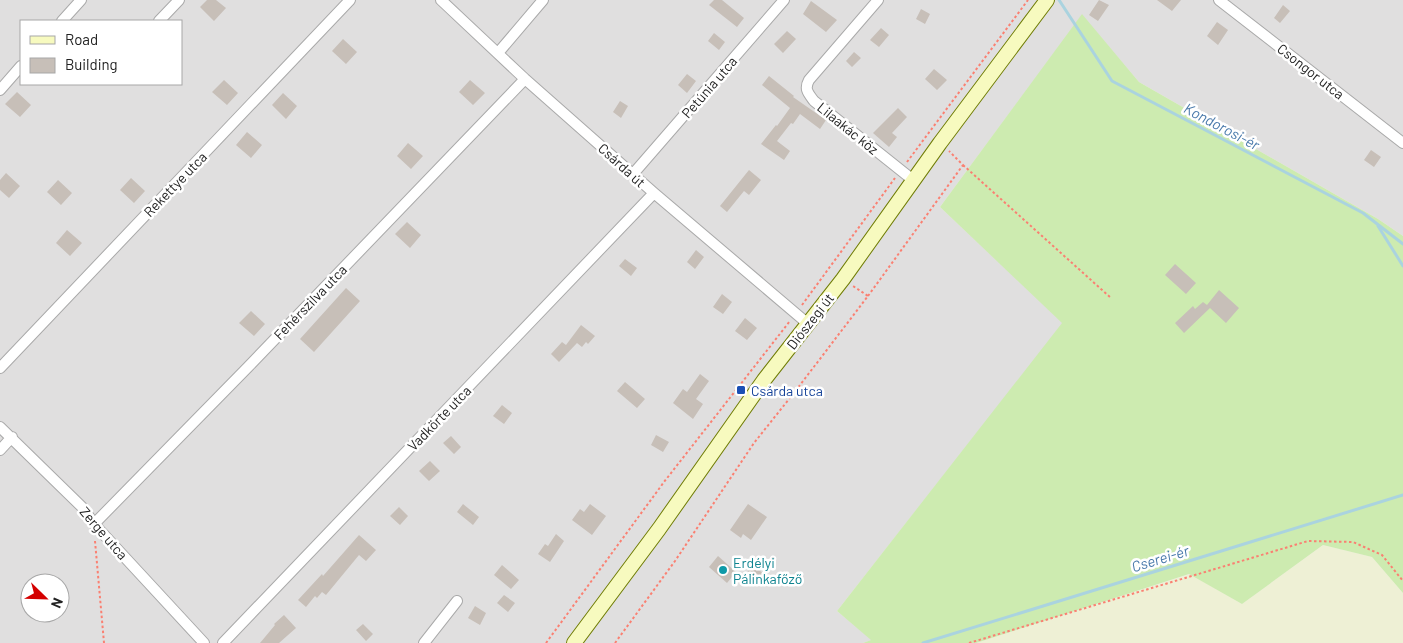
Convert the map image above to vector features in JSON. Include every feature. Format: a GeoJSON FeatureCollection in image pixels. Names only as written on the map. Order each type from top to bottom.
{"type":"FeatureCollection","features":[{"type":"Feature","properties":{"kind":"main road","name":"Diószegi út"},"geometry":{"type":"LineString","coordinates":[[574,643],[659,529],[764,380],[843,279],[940,143],[1047,0]]}},
{"type":"Feature","properties":{"kind":"street"},"geometry":{"type":"LineString","coordinates":[[63,20],[81,0]]}},
{"type":"Feature","properties":{"kind":"street"},"geometry":{"type":"LineString","coordinates":[[160,20],[179,0]]}},
{"type":"Feature","properties":{"kind":"street","name":"Rekettye utca"},"geometry":{"type":"LineString","coordinates":[[0,368],[350,0]]}},
{"type":"Feature","properties":{"kind":"street","name":"Csárda út"},"geometry":{"type":"LineString","coordinates":[[441,0],[525,79],[654,194],[807,323]]}},
{"type":"Feature","properties":{"kind":"street"},"geometry":{"type":"LineString","coordinates":[[498,53],[543,0]]}},
{"type":"Feature","properties":{"kind":"street","name":"Petúnia utca"},"geometry":{"type":"LineString","coordinates":[[633,174],[784,0]]}},
{"type":"Feature","properties":{"kind":"street","name":"Lilaakác köz"},"geometry":{"type":"LineString","coordinates":[[878,0],[809,80],[806,86],[807,93],[913,180]]}},
{"type":"Feature","properties":{"kind":"street","name":"Csongor utca"},"geometry":{"type":"LineString","coordinates":[[1219,0],[1403,143]]}},
{"type":"Feature","properties":{"kind":"street"},"geometry":{"type":"LineString","coordinates":[[0,90],[20,67]]}},
{"type":"Feature","properties":{"kind":"street","name":"Fehérszilva utca"},"geometry":{"type":"LineString","coordinates":[[94,524],[525,79]]}},
{"type":"Feature","properties":{"kind":"street","name":"Vadkörte utca"},"geometry":{"type":"LineString","coordinates":[[224,643],[654,194]]}},
{"type":"Feature","properties":{"kind":"street","name":"Zerge utca"},"geometry":{"type":"LineString","coordinates":[[0,426],[83,508],[94,524],[204,643]]}},
{"type":"Feature","properties":{"kind":"street"},"geometry":{"type":"LineString","coordinates":[[0,450],[12,438]]}},
{"type":"Feature","properties":{"kind":"street"},"geometry":{"type":"LineString","coordinates":[[424,643],[457,601]]}},
{"type":"Feature","properties":{"kind":"path"},"geometry":{"type":"LineString","coordinates":[[546,643],[664,482],[796,314],[900,170],[1028,0]]}},
{"type":"Feature","properties":{"kind":"path"},"geometry":{"type":"LineString","coordinates":[[940,143],[1111,298]]}},
{"type":"Feature","properties":{"kind":"path"},"geometry":{"type":"LineString","coordinates":[[615,643],[675,561],[754,443],[868,296],[964,165]]}},
{"type":"Feature","properties":{"kind":"path"},"geometry":{"type":"LineString","coordinates":[[843,279],[868,296]]}},
{"type":"Feature","properties":{"kind":"path"},"geometry":{"type":"LineString","coordinates":[[94,524],[104,643]]}},
{"type":"Feature","properties":{"kind":"path"},"geometry":{"type":"LineString","coordinates":[[969,643],[1308,541],[1353,542],[1382,556],[1403,581]]}},
{"type":"Feature","properties":{"kind":"shaded area"},"geometry":{"type":"Polygon","coordinates":[[[0,0],[1403,0],[1403,236],[1378,219],[1139,82],[1082,15],[940,207],[1063,323],[837,611],[872,640],[863,643],[0,643],[0,0]]]}},
{"type":"Feature","properties":{"kind":"green space"},"geometry":{"type":"Polygon","coordinates":[[[1082,14],[1139,82],[1378,219],[1403,236],[1403,593],[1372,557],[1323,545],[1242,604],[1189,574],[976,643],[863,643],[871,640],[837,611],[1062,323],[940,207],[1082,14]]]}},
{"type":"Feature","properties":{"kind":"green space"},"geometry":{"type":"Polygon","coordinates":[[[1323,545],[1372,557],[1403,593],[1403,643],[976,643],[1190,574],[1242,604],[1323,545]]]}},
{"type":"Feature","properties":{"kind":"building"},"geometry":{"type":"Polygon","coordinates":[[[207,0],[216,0],[226,8],[214,21],[200,7],[207,0]]]}},
{"type":"Feature","properties":{"kind":"building"},"geometry":{"type":"Polygon","coordinates":[[[714,0],[722,0],[744,18],[737,27],[709,5],[714,0]]]}},
{"type":"Feature","properties":{"kind":"building"},"geometry":{"type":"Polygon","coordinates":[[[1099,0],[1109,5],[1098,21],[1089,15],[1099,0]]]}},
{"type":"Feature","properties":{"kind":"building"},"geometry":{"type":"Polygon","coordinates":[[[1157,0],[1181,0],[1172,11],[1157,0]]]}},
{"type":"Feature","properties":{"kind":"building"},"geometry":{"type":"Polygon","coordinates":[[[811,1],[837,20],[826,32],[803,14],[811,1]]]}},
{"type":"Feature","properties":{"kind":"building"},"geometry":{"type":"Polygon","coordinates":[[[1283,5],[1290,11],[1280,23],[1274,18],[1283,5]]]}},
{"type":"Feature","properties":{"kind":"building"},"geometry":{"type":"Polygon","coordinates":[[[921,9],[930,14],[925,24],[916,19],[921,9]]]}},
{"type":"Feature","properties":{"kind":"building"},"geometry":{"type":"Polygon","coordinates":[[[1217,22],[1228,30],[1218,45],[1207,36],[1217,22]]]}},
{"type":"Feature","properties":{"kind":"building"},"geometry":{"type":"Polygon","coordinates":[[[881,28],[889,35],[879,47],[870,40],[881,28]]]}},
{"type":"Feature","properties":{"kind":"building"},"geometry":{"type":"Polygon","coordinates":[[[787,31],[796,39],[783,53],[774,44],[787,31]]]}},
{"type":"Feature","properties":{"kind":"building"},"geometry":{"type":"Polygon","coordinates":[[[714,33],[725,42],[719,50],[708,41],[714,33]]]}},
{"type":"Feature","properties":{"kind":"building"},"geometry":{"type":"Polygon","coordinates":[[[343,39],[357,52],[346,64],[332,51],[343,39]]]}},
{"type":"Feature","properties":{"kind":"building"},"geometry":{"type":"Polygon","coordinates":[[[854,52],[861,58],[852,67],[846,61],[854,52]]]}},
{"type":"Feature","properties":{"kind":"building"},"geometry":{"type":"Polygon","coordinates":[[[934,69],[947,80],[937,90],[925,79],[934,69]]]}},
{"type":"Feature","properties":{"kind":"building"},"geometry":{"type":"Polygon","coordinates":[[[687,74],[696,81],[687,93],[678,85],[687,74]]]}},
{"type":"Feature","properties":{"kind":"building"},"geometry":{"type":"Polygon","coordinates":[[[769,76],[793,97],[826,120],[820,129],[800,114],[777,141],[790,151],[784,160],[761,144],[790,108],[762,85],[769,76]]]}},
{"type":"Feature","properties":{"kind":"building"},"geometry":{"type":"Polygon","coordinates":[[[224,80],[238,93],[227,105],[212,92],[224,80]]]}},
{"type":"Feature","properties":{"kind":"building"},"geometry":{"type":"Polygon","coordinates":[[[470,80],[485,93],[473,105],[459,92],[470,80]]]}},
{"type":"Feature","properties":{"kind":"building"},"geometry":{"type":"Polygon","coordinates":[[[17,92],[31,105],[20,117],[5,104],[17,92]]]}},
{"type":"Feature","properties":{"kind":"building"},"geometry":{"type":"Polygon","coordinates":[[[283,93],[297,106],[286,119],[272,105],[283,93]]]}},
{"type":"Feature","properties":{"kind":"building"},"geometry":{"type":"Polygon","coordinates":[[[620,101],[628,106],[621,118],[613,112],[620,101]]]}},
{"type":"Feature","properties":{"kind":"building"},"geometry":{"type":"Polygon","coordinates":[[[898,108],[907,117],[892,133],[897,137],[889,147],[873,133],[898,108]]]}},
{"type":"Feature","properties":{"kind":"building"},"geometry":{"type":"Polygon","coordinates":[[[247,132],[262,145],[251,158],[236,145],[247,132]]]}},
{"type":"Feature","properties":{"kind":"building"},"geometry":{"type":"Polygon","coordinates":[[[408,143],[423,156],[411,169],[397,156],[408,143]]]}},
{"type":"Feature","properties":{"kind":"building"},"geometry":{"type":"Polygon","coordinates":[[[1371,150],[1381,157],[1374,167],[1364,160],[1371,150]]]}},
{"type":"Feature","properties":{"kind":"building"},"geometry":{"type":"Polygon","coordinates":[[[749,170],[761,180],[749,195],[744,191],[727,212],[720,206],[749,170]]]}},
{"type":"Feature","properties":{"kind":"building"},"geometry":{"type":"Polygon","coordinates":[[[6,173],[20,186],[9,198],[0,190],[0,180],[6,173]]]}},
{"type":"Feature","properties":{"kind":"building"},"geometry":{"type":"Polygon","coordinates":[[[131,178],[145,191],[134,203],[120,190],[131,178]]]}},
{"type":"Feature","properties":{"kind":"building"},"geometry":{"type":"Polygon","coordinates":[[[58,180],[72,193],[61,205],[47,192],[58,180]]]}},
{"type":"Feature","properties":{"kind":"building"},"geometry":{"type":"Polygon","coordinates":[[[407,222],[421,235],[410,248],[395,234],[407,222]]]}},
{"type":"Feature","properties":{"kind":"building"},"geometry":{"type":"Polygon","coordinates":[[[67,230],[82,243],[70,256],[56,243],[67,230]]]}},
{"type":"Feature","properties":{"kind":"building"},"geometry":{"type":"Polygon","coordinates":[[[696,250],[704,257],[695,269],[687,262],[696,250]]]}},
{"type":"Feature","properties":{"kind":"building"},"geometry":{"type":"Polygon","coordinates":[[[625,259],[637,268],[631,276],[619,266],[625,259]]]}},
{"type":"Feature","properties":{"kind":"building"},"geometry":{"type":"Polygon","coordinates":[[[1175,264],[1196,283],[1186,294],[1165,275],[1175,264]]]}},
{"type":"Feature","properties":{"kind":"building"},"geometry":{"type":"Polygon","coordinates":[[[346,288],[360,301],[314,352],[300,339],[346,288]]]}},
{"type":"Feature","properties":{"kind":"building"},"geometry":{"type":"Polygon","coordinates":[[[1219,290],[1239,308],[1226,323],[1210,308],[1184,333],[1175,323],[1193,306],[1195,309],[1203,302],[1207,305],[1219,290]]]}},
{"type":"Feature","properties":{"kind":"building"},"geometry":{"type":"Polygon","coordinates":[[[722,294],[732,302],[723,314],[713,307],[722,294]]]}},
{"type":"Feature","properties":{"kind":"building"},"geometry":{"type":"Polygon","coordinates":[[[251,311],[265,324],[254,336],[239,323],[251,311]]]}},
{"type":"Feature","properties":{"kind":"building"},"geometry":{"type":"Polygon","coordinates":[[[745,318],[757,328],[747,340],[735,331],[745,318]]]}},
{"type":"Feature","properties":{"kind":"building"},"geometry":{"type":"Polygon","coordinates":[[[581,325],[595,336],[588,344],[586,342],[582,347],[577,343],[559,362],[551,354],[562,342],[566,345],[581,325]]]}},
{"type":"Feature","properties":{"kind":"building"},"geometry":{"type":"Polygon","coordinates":[[[700,374],[709,381],[696,399],[703,404],[693,419],[673,403],[683,389],[687,392],[700,374]]]}},
{"type":"Feature","properties":{"kind":"building"},"geometry":{"type":"Polygon","coordinates":[[[625,382],[645,399],[637,408],[617,391],[625,382]]]}},
{"type":"Feature","properties":{"kind":"building"},"geometry":{"type":"Polygon","coordinates":[[[502,405],[512,413],[504,424],[493,416],[502,405]]]}},
{"type":"Feature","properties":{"kind":"building"},"geometry":{"type":"Polygon","coordinates":[[[656,435],[669,442],[663,452],[651,445],[656,435]]]}},
{"type":"Feature","properties":{"kind":"building"},"geometry":{"type":"Polygon","coordinates":[[[451,436],[461,447],[454,454],[443,443],[451,436]]]}},
{"type":"Feature","properties":{"kind":"building"},"geometry":{"type":"Polygon","coordinates":[[[430,461],[440,471],[429,481],[419,471],[430,461]]]}},
{"type":"Feature","properties":{"kind":"building"},"geometry":{"type":"Polygon","coordinates":[[[463,504],[479,517],[473,525],[457,512],[463,504]]]}},
{"type":"Feature","properties":{"kind":"building"},"geometry":{"type":"Polygon","coordinates":[[[590,504],[606,516],[592,535],[572,520],[580,509],[584,512],[590,504]]]}},
{"type":"Feature","properties":{"kind":"building"},"geometry":{"type":"Polygon","coordinates":[[[748,504],[767,517],[751,540],[743,534],[741,538],[730,530],[748,504]]]}},
{"type":"Feature","properties":{"kind":"building"},"geometry":{"type":"Polygon","coordinates":[[[399,507],[408,516],[400,525],[390,516],[399,507]]]}},
{"type":"Feature","properties":{"kind":"building"},"geometry":{"type":"Polygon","coordinates":[[[556,534],[564,541],[550,562],[538,554],[545,544],[548,546],[556,534]]]}},
{"type":"Feature","properties":{"kind":"building"},"geometry":{"type":"Polygon","coordinates":[[[359,535],[376,550],[366,561],[359,555],[326,595],[322,592],[317,598],[315,596],[306,607],[298,600],[322,574],[323,576],[359,535]]]}},
{"type":"Feature","properties":{"kind":"building","name":"Erdélyi Pálinkafőző"},"geometry":{"type":"Polygon","coordinates":[[[718,556],[736,572],[727,583],[709,567],[718,556]]]}},
{"type":"Feature","properties":{"kind":"building"},"geometry":{"type":"Polygon","coordinates":[[[502,565],[519,580],[511,589],[494,575],[502,565]]]}},
{"type":"Feature","properties":{"kind":"building"},"geometry":{"type":"Polygon","coordinates":[[[751,566],[767,575],[762,584],[746,575],[751,566]]]}},
{"type":"Feature","properties":{"kind":"building"},"geometry":{"type":"Polygon","coordinates":[[[504,595],[515,603],[508,612],[497,603],[504,595]]]}},
{"type":"Feature","properties":{"kind":"building"},"geometry":{"type":"Polygon","coordinates":[[[475,606],[486,613],[480,625],[468,618],[475,606]]]}},
{"type":"Feature","properties":{"kind":"building"},"geometry":{"type":"Polygon","coordinates":[[[284,615],[296,628],[279,643],[260,643],[274,624],[284,615]]]}},
{"type":"Feature","properties":{"kind":"building"},"geometry":{"type":"Polygon","coordinates":[[[363,624],[373,634],[366,641],[356,630],[363,624]]]}},
{"type":"Feature","properties":{"kind":"waterway","name":"Kondorosi-ér"},"geometry":{"type":"LineString","coordinates":[[1059,0],[1112,81],[1363,213],[1403,244]]}},
{"type":"Feature","properties":{"kind":"waterway","name":"Cserei-ér"},"geometry":{"type":"LineString","coordinates":[[1378,226],[1403,266]]}},
{"type":"Feature","properties":{"kind":"waterway","name":"Cserei-ér"},"geometry":{"type":"LineString","coordinates":[[923,643],[1403,495]]}},
{"type":"Feature","properties":{"kind":"place","name":"Csárda utca"},"geometry":{"type":"Point","coordinates":[741,390]}},
{"type":"Feature","properties":{"kind":"place","name":"Erdélyi Pálinkafőző"},"geometry":{"type":"Point","coordinates":[723,570]}}]}
